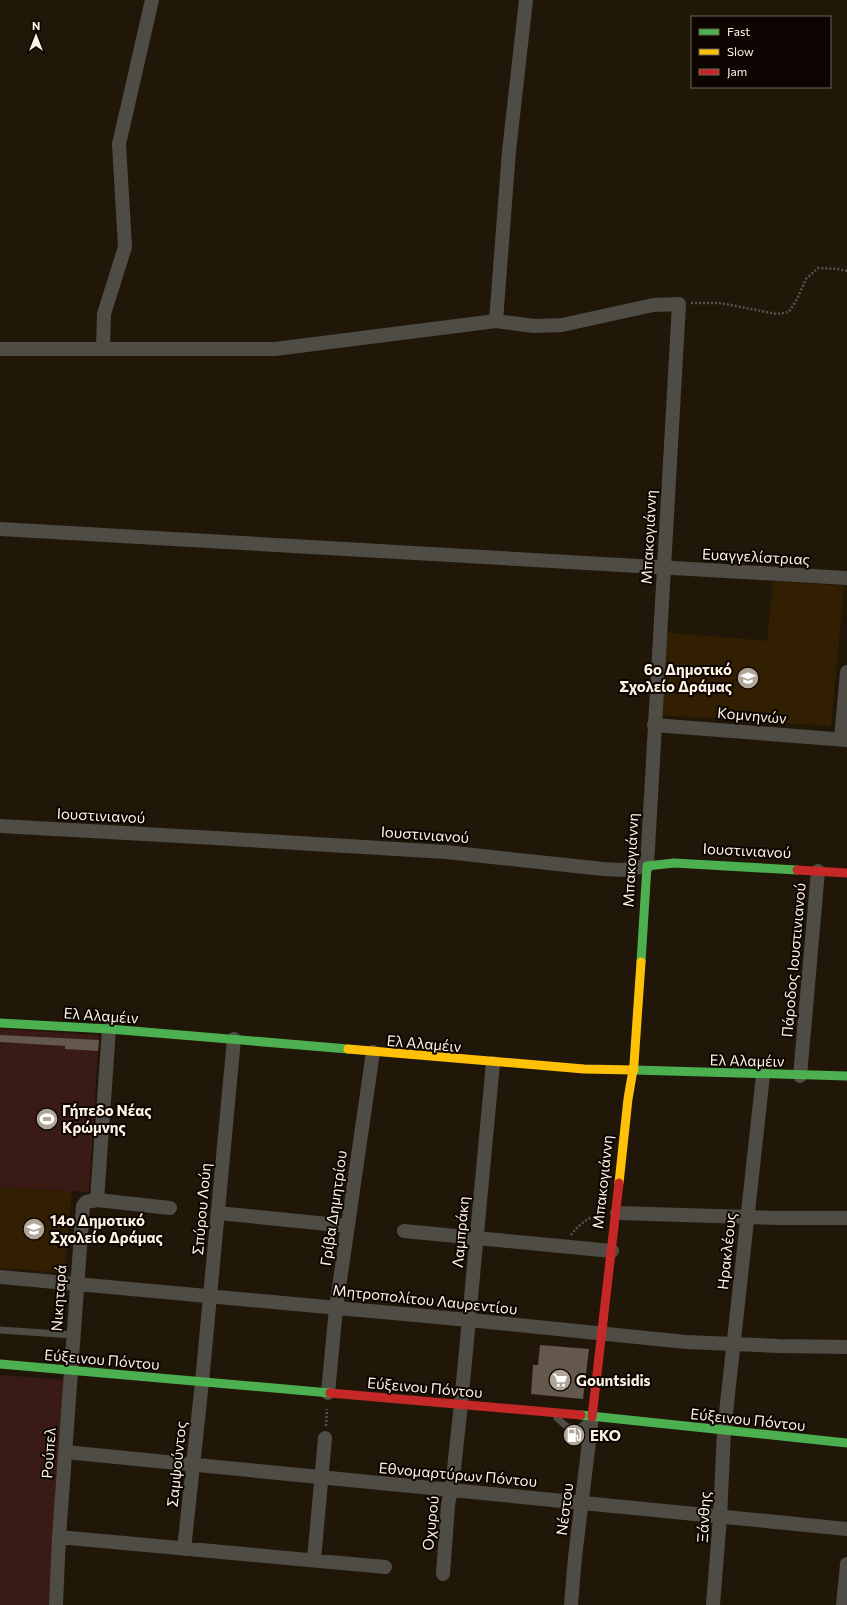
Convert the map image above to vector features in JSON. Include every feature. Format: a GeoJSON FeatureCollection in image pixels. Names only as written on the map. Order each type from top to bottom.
{"type":"FeatureCollection","features":[{"type":"Feature","properties":{"kind":"street"},"geometry":{"type":"LineString","coordinates":[[103,349],[104,314],[125,247],[119,144],[152,0]]}},
{"type":"Feature","properties":{"kind":"street"},"geometry":{"type":"LineString","coordinates":[[496,321],[509,150],[526,0]]}},
{"type":"Feature","properties":{"kind":"street"},"geometry":{"type":"LineString","coordinates":[[0,349],[275,349],[496,321],[534,326],[551,326],[653,305],[679,304]]}},
{"type":"Feature","properties":{"kind":"street","name":"Μπακογιάννη"},"geometry":{"type":"LineString","coordinates":[[592,1417],[612,1251],[627,1106],[633,1071],[647,866],[679,304]]}},
{"type":"Feature","properties":{"kind":"street","name":"Ευαγγελίστριας"},"geometry":{"type":"LineString","coordinates":[[0,529],[847,578]]}},
{"type":"Feature","properties":{"kind":"street"},"geometry":{"type":"LineString","coordinates":[[844,740],[847,672]]}},
{"type":"Feature","properties":{"kind":"street","name":"Κομνηνών"},"geometry":{"type":"LineString","coordinates":[[654,725],[844,740]]}},
{"type":"Feature","properties":{"kind":"street","name":"Ιουστινιανού"},"geometry":{"type":"LineString","coordinates":[[0,826],[459,853],[603,869],[622,870],[674,863],[847,873]]}},
{"type":"Feature","properties":{"kind":"street","name":"Πάροδος Ιουστινιανού"},"geometry":{"type":"LineString","coordinates":[[800,1076],[818,871]]}},
{"type":"Feature","properties":{"kind":"street","name":"Ελ Αλαμέιν"},"geometry":{"type":"LineString","coordinates":[[0,1022],[234,1039],[493,1062],[633,1071],[847,1076]]}},
{"type":"Feature","properties":{"kind":"street","name":"Νικηταρά"},"geometry":{"type":"LineString","coordinates":[[71,1370],[81,1214],[90,1202],[109,1029]]}},
{"type":"Feature","properties":{"kind":"street","name":"Σπύρου Λούη"},"geometry":{"type":"LineString","coordinates":[[202,1382],[234,1039]]}},
{"type":"Feature","properties":{"kind":"street","name":"Γρίβα Δημητρίου"},"geometry":{"type":"LineString","coordinates":[[328,1393],[336,1308],[372,1052]]}},
{"type":"Feature","properties":{"kind":"street","name":"Λαμπράκη"},"geometry":{"type":"LineString","coordinates":[[461,1404],[493,1062]]}},
{"type":"Feature","properties":{"kind":"street","name":"Ηρακλέους"},"geometry":{"type":"LineString","coordinates":[[724,1431],[763,1075]]}},
{"type":"Feature","properties":{"kind":"street"},"geometry":{"type":"LineString","coordinates":[[90,1202],[170,1208]]}},
{"type":"Feature","properties":{"kind":"street"},"geometry":{"type":"LineString","coordinates":[[218,1213],[348,1226]]}},
{"type":"Feature","properties":{"kind":"street"},"geometry":{"type":"LineString","coordinates":[[616,1213],[847,1218]]}},
{"type":"Feature","properties":{"kind":"street"},"geometry":{"type":"LineString","coordinates":[[404,1231],[612,1251]]}},
{"type":"Feature","properties":{"kind":"street","name":"Μητροπολίτου Λαυρεντίου"},"geometry":{"type":"LineString","coordinates":[[0,1276],[602,1334],[733,1345],[847,1347]]}},
{"type":"Feature","properties":{"kind":"street","name":"Εύξεινου Πόντου"},"geometry":{"type":"LineString","coordinates":[[0,1364],[554,1412],[847,1443]]}},
{"type":"Feature","properties":{"kind":"street","name":"Ρούπελ"},"geometry":{"type":"LineString","coordinates":[[56,1605],[59,1538],[71,1370]]}},
{"type":"Feature","properties":{"kind":"street","name":"Σαμψούντος"},"geometry":{"type":"LineString","coordinates":[[184,1549],[202,1382]]}},
{"type":"Feature","properties":{"kind":"street","name":"Οχυρού"},"geometry":{"type":"LineString","coordinates":[[443,1574],[461,1404]]}},
{"type":"Feature","properties":{"kind":"street","name":"Νέστου"},"geometry":{"type":"LineString","coordinates":[[571,1605],[575,1557],[592,1417]]}},
{"type":"Feature","properties":{"kind":"street","name":"Ξάνθης"},"geometry":{"type":"LineString","coordinates":[[713,1605],[720,1517],[724,1431]]}},
{"type":"Feature","properties":{"kind":"street"},"geometry":{"type":"LineString","coordinates":[[314,1560],[325,1438]]}},
{"type":"Feature","properties":{"kind":"street","name":"Εθνομαρτύρων Πόντου"},"geometry":{"type":"LineString","coordinates":[[65,1452],[847,1529]]}},
{"type":"Feature","properties":{"kind":"street"},"geometry":{"type":"LineString","coordinates":[[59,1538],[385,1567]]}},
{"type":"Feature","properties":{"kind":"street"},"geometry":{"type":"LineString","coordinates":[[843,1605],[847,1564]]}},
{"type":"Feature","properties":{"kind":"lane"},"geometry":{"type":"LineString","coordinates":[[0,1330],[73,1335]]}},
{"type":"Feature","properties":{"kind":"lane"},"geometry":{"type":"LineString","coordinates":[[554,1412],[559,1420],[567,1427],[580,1428],[592,1417]]}},
{"type":"Feature","properties":{"kind":"path"},"geometry":{"type":"LineString","coordinates":[[679,304],[720,303],[777,314],[789,312],[806,279],[818,268],[847,271]]}},
{"type":"Feature","properties":{"kind":"path"},"geometry":{"type":"LineString","coordinates":[[567,1247],[573,1232],[578,1226],[589,1218],[599,1213],[616,1213]]}},
{"type":"Feature","properties":{"kind":"path"},"geometry":{"type":"LineString","coordinates":[[325,1438],[328,1393]]}},
{"type":"Feature","properties":{"kind":"shaded area","name":"6o Δημοτικό Σχολείο Δράμας"},"geometry":{"type":"Polygon","coordinates":[[[773,581],[844,586],[831,726],[659,715],[663,632],[767,641],[773,581]]]}},
{"type":"Feature","properties":{"kind":"shaded area","name":"Γήπεδο Νέας Κρώμνης"},"geometry":{"type":"Polygon","coordinates":[[[0,1029],[99,1035],[89,1192],[0,1187],[0,1029]]]}},
{"type":"Feature","properties":{"kind":"shaded area","name":"14ο Δημοτικό Σχολείο Δράμας"},"geometry":{"type":"Polygon","coordinates":[[[0,1187],[72,1191],[64,1273],[0,1268],[0,1187]]]}},
{"type":"Feature","properties":{"kind":"shaded area"},"geometry":{"type":"Polygon","coordinates":[[[0,1375],[67,1380],[51,1605],[0,1605],[0,1375]]]}},
{"type":"Feature","properties":{"kind":"building"},"geometry":{"type":"Polygon","coordinates":[[[0,1035],[99,1040],[98,1051],[65,1049],[65,1046],[0,1042],[0,1035]]]}},
{"type":"Feature","properties":{"kind":"building","name":"Gountsidis"},"geometry":{"type":"Polygon","coordinates":[[[540,1345],[589,1349],[583,1399],[531,1394],[533,1365],[538,1365],[540,1345]]]}},
{"type":"Feature","properties":{"kind":"traffic: fast"},"geometry":{"type":"LineString","coordinates":[[641,962],[647,866],[674,863],[797,870]]}},
{"type":"Feature","properties":{"kind":"traffic: fast"},"geometry":{"type":"LineString","coordinates":[[0,1023],[109,1029],[348,1049]]}},
{"type":"Feature","properties":{"kind":"traffic: fast"},"geometry":{"type":"LineString","coordinates":[[634,1070],[847,1076]]}},
{"type":"Feature","properties":{"kind":"traffic: fast"},"geometry":{"type":"LineString","coordinates":[[0,1364],[330,1393]]}},
{"type":"Feature","properties":{"kind":"traffic: fast"},"geometry":{"type":"LineString","coordinates":[[581,1415],[847,1443]]}},
{"type":"Feature","properties":{"kind":"traffic: slow"},"geometry":{"type":"LineString","coordinates":[[619,1183],[628,1099],[634,1064],[641,962]]}},
{"type":"Feature","properties":{"kind":"traffic: slow"},"geometry":{"type":"LineString","coordinates":[[348,1049],[584,1069],[634,1070]]}},
{"type":"Feature","properties":{"kind":"traffic: jam"},"geometry":{"type":"LineString","coordinates":[[797,870],[847,873]]}},
{"type":"Feature","properties":{"kind":"traffic: jam"},"geometry":{"type":"LineString","coordinates":[[592,1417],[619,1183]]}},
{"type":"Feature","properties":{"kind":"traffic: jam"},"geometry":{"type":"LineString","coordinates":[[330,1393],[581,1415]]}},
{"type":"Feature","properties":{"kind":"place","name":"6o Δημοτικό Σχολείο Δράμας"},"geometry":{"type":"Point","coordinates":[748,678]}},
{"type":"Feature","properties":{"kind":"place","name":"Γήπεδο Νέας Κρώμνης"},"geometry":{"type":"Point","coordinates":[47,1119]}},
{"type":"Feature","properties":{"kind":"place","name":"14ο Δημοτικό Σχολείο Δράμας"},"geometry":{"type":"Point","coordinates":[34,1229]}},
{"type":"Feature","properties":{"kind":"place","name":"Gountsidis"},"geometry":{"type":"Point","coordinates":[560,1380]}},
{"type":"Feature","properties":{"kind":"place","name":"EKO"},"geometry":{"type":"Point","coordinates":[574,1435]}}]}
